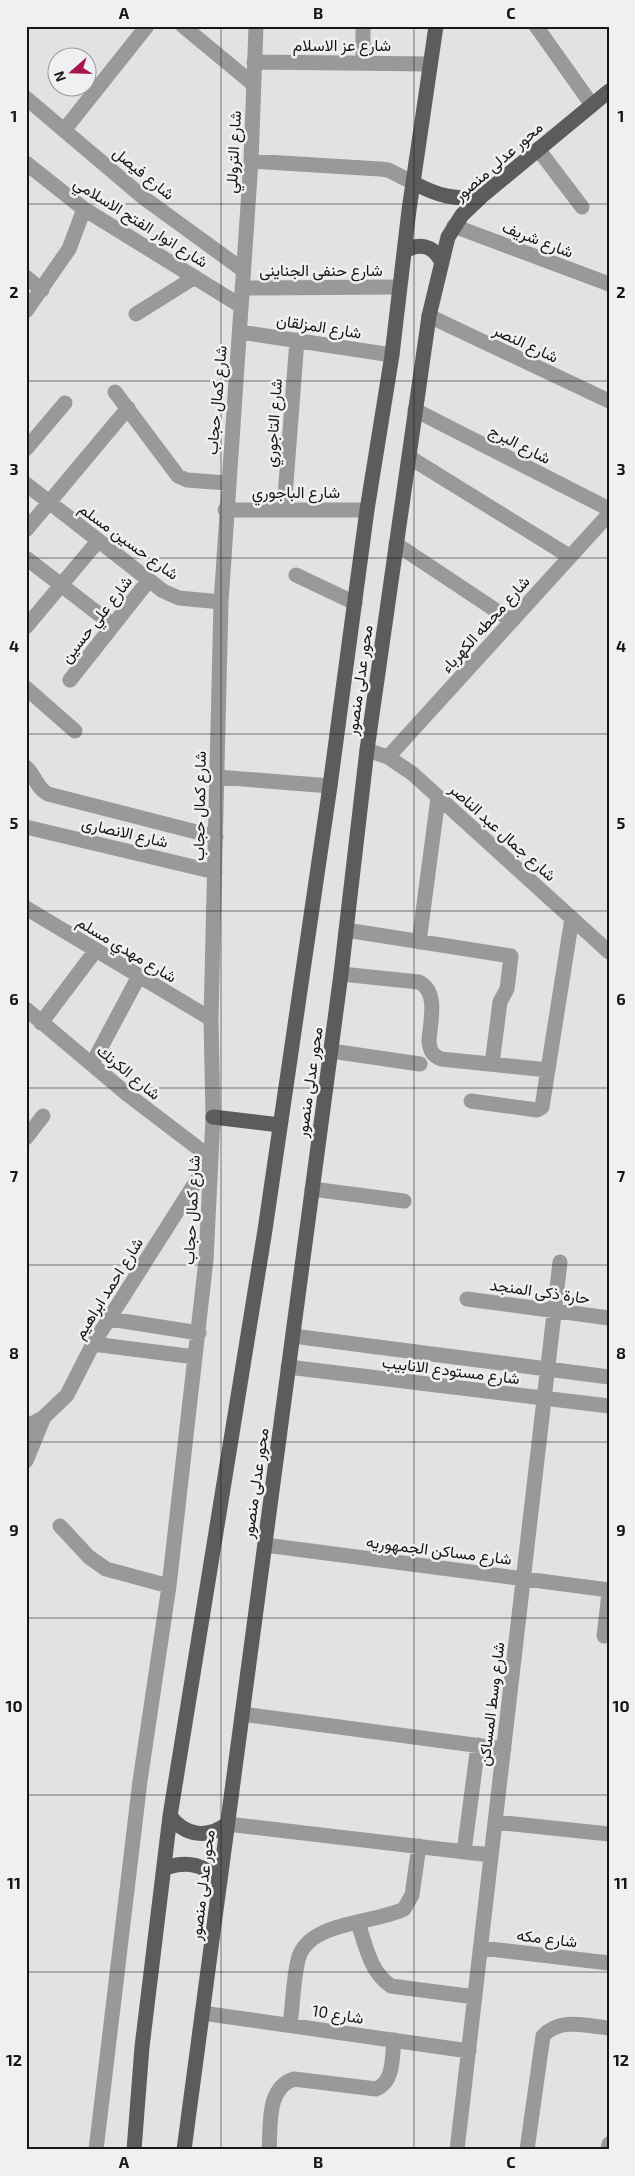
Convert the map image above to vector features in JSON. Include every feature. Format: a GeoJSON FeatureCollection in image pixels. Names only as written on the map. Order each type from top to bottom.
{"type":"FeatureCollection","features":[{"type":"Feature","properties":{"kind":"main road","name":"محور عدلى منصور"},"geometry":{"type":"LineString","coordinates":[[134,2150],[142,2047],[166,1868],[170,1816],[280,1124],[330,786],[367,510],[392,355],[399,287],[436,26]]}},
{"type":"Feature","properties":{"kind":"main road","name":"محور عدلى منصور"},"geometry":{"type":"LineString","coordinates":[[184,2150],[331,1051],[367,750],[429,316],[448,237],[462,215],[482,196],[609,91]]}},
{"type":"Feature","properties":{"kind":"main road"},"geometry":{"type":"LineString","coordinates":[[414,183],[450,198],[482,196]]}},
{"type":"Feature","properties":{"kind":"main road"},"geometry":{"type":"LineString","coordinates":[[404,252],[417,245],[425,246],[432,249],[441,261]]}},
{"type":"Feature","properties":{"kind":"main road"},"geometry":{"type":"LineString","coordinates":[[213,1118],[280,1124]]}},
{"type":"Feature","properties":{"kind":"main road"},"geometry":{"type":"LineString","coordinates":[[170,1816],[182,1828],[197,1834],[213,1832],[227,1824]]}},
{"type":"Feature","properties":{"kind":"main road"},"geometry":{"type":"LineString","coordinates":[[166,1868],[191,1864],[208,1870],[220,1882]]}},
{"type":"Feature","properties":{"kind":"street"},"geometry":{"type":"LineString","coordinates":[[65,128],[148,26]]}},
{"type":"Feature","properties":{"kind":"street"},"geometry":{"type":"LineString","coordinates":[[183,26],[253,84]]}},
{"type":"Feature","properties":{"kind":"street","name":"شارع التروللي"},"geometry":{"type":"LineString","coordinates":[[243,279],[251,162],[256,26]]}},
{"type":"Feature","properties":{"kind":"street"},"geometry":{"type":"LineString","coordinates":[[362,62],[363,26]]}},
{"type":"Feature","properties":{"kind":"street"},"geometry":{"type":"LineString","coordinates":[[536,26],[592,105]]}},
{"type":"Feature","properties":{"kind":"street","name":"شارع عز الاسلام"},"geometry":{"type":"LineString","coordinates":[[254,62],[430,64]]}},
{"type":"Feature","properties":{"kind":"street","name":"شارع فيصل"},"geometry":{"type":"LineString","coordinates":[[26,98],[65,128],[144,198],[243,279]]}},
{"type":"Feature","properties":{"kind":"street"},"geometry":{"type":"LineString","coordinates":[[538,149],[582,207]]}},
{"type":"Feature","properties":{"kind":"street"},"geometry":{"type":"LineString","coordinates":[[251,162],[388,170],[414,183]]}},
{"type":"Feature","properties":{"kind":"street","name":"شارع انوار الفتح الاسلامي"},"geometry":{"type":"LineString","coordinates":[[26,163],[84,209],[241,306]]}},
{"type":"Feature","properties":{"kind":"street"},"geometry":{"type":"LineString","coordinates":[[26,311],[69,249],[84,209]]}},
{"type":"Feature","properties":{"kind":"street","name":"شارع شريف"},"geometry":{"type":"LineString","coordinates":[[454,226],[609,284]]}},
{"type":"Feature","properties":{"kind":"street"},"geometry":{"type":"LineString","coordinates":[[26,277],[42,290]]}},
{"type":"Feature","properties":{"kind":"street"},"geometry":{"type":"LineString","coordinates":[[136,314],[195,277]]}},
{"type":"Feature","properties":{"kind":"street","name":"شارع حنفى الجناينى"},"geometry":{"type":"LineString","coordinates":[[243,279],[399,287]]}},
{"type":"Feature","properties":{"kind":"street","name":"شارع كمال حجاب"},"geometry":{"type":"LineString","coordinates":[[96,2150],[139,1791],[169,1586],[206,1260],[213,1118],[211,1019],[221,602],[225,510],[243,279]]}},
{"type":"Feature","properties":{"kind":"street","name":"شارع النصر"},"geometry":{"type":"LineString","coordinates":[[429,316],[609,401]]}},
{"type":"Feature","properties":{"kind":"street","name":"شارع المزلقان"},"geometry":{"type":"LineString","coordinates":[[240,332],[392,355]]}},
{"type":"Feature","properties":{"kind":"street","name":"شارع التاجوري"},"geometry":{"type":"LineString","coordinates":[[284,509],[297,340]]}},
{"type":"Feature","properties":{"kind":"street"},"geometry":{"type":"LineString","coordinates":[[115,392],[178,476],[187,480],[227,483]]}},
{"type":"Feature","properties":{"kind":"street"},"geometry":{"type":"LineString","coordinates":[[26,449],[65,403]]}},
{"type":"Feature","properties":{"kind":"street"},"geometry":{"type":"LineString","coordinates":[[26,530],[50,504],[128,408]]}},
{"type":"Feature","properties":{"kind":"street","name":"شارع البرج"},"geometry":{"type":"LineString","coordinates":[[415,410],[609,509]]}},
{"type":"Feature","properties":{"kind":"street"},"geometry":{"type":"LineString","coordinates":[[409,457],[569,556]]}},
{"type":"Feature","properties":{"kind":"street","name":"شارع حسين مسلم"},"geometry":{"type":"LineString","coordinates":[[26,484],[163,591],[179,598],[221,602]]}},
{"type":"Feature","properties":{"kind":"street","name":"شارع الباجوري"},"geometry":{"type":"LineString","coordinates":[[225,510],[367,510]]}},
{"type":"Feature","properties":{"kind":"street","name":"شارع محطه الكهرباء"},"geometry":{"type":"LineString","coordinates":[[388,757],[609,514]]}},
{"type":"Feature","properties":{"kind":"street"},"geometry":{"type":"LineString","coordinates":[[26,627],[98,541]]}},
{"type":"Feature","properties":{"kind":"street"},"geometry":{"type":"LineString","coordinates":[[396,544],[512,621]]}},
{"type":"Feature","properties":{"kind":"street"},"geometry":{"type":"LineString","coordinates":[[26,558],[113,625]]}},
{"type":"Feature","properties":{"kind":"street"},"geometry":{"type":"LineString","coordinates":[[296,575],[355,603]]}},
{"type":"Feature","properties":{"kind":"street","name":"شارع علي حسين"},"geometry":{"type":"LineString","coordinates":[[70,680],[149,580]]}},
{"type":"Feature","properties":{"kind":"street"},"geometry":{"type":"LineString","coordinates":[[26,688],[75,731]]}},
{"type":"Feature","properties":{"kind":"street","name":"شارع جمال عبد الناصر"},"geometry":{"type":"LineString","coordinates":[[367,750],[388,757],[407,769],[609,952]]}},
{"type":"Feature","properties":{"kind":"street"},"geometry":{"type":"LineString","coordinates":[[26,767],[34,775],[39,786],[48,794],[216,837]]}},
{"type":"Feature","properties":{"kind":"street"},"geometry":{"type":"LineString","coordinates":[[218,777],[330,786]]}},
{"type":"Feature","properties":{"kind":"street"},"geometry":{"type":"LineString","coordinates":[[419,942],[438,798]]}},
{"type":"Feature","properties":{"kind":"street","name":"شارع الانصارى"},"geometry":{"type":"LineString","coordinates":[[26,827],[215,872]]}},
{"type":"Feature","properties":{"kind":"street","name":"شارع مهدي مسلم"},"geometry":{"type":"LineString","coordinates":[[26,908],[211,1019]]}},
{"type":"Feature","properties":{"kind":"street"},"geometry":{"type":"LineString","coordinates":[[471,1101],[539,1110],[543,1105],[572,918]]}},
{"type":"Feature","properties":{"kind":"street"},"geometry":{"type":"LineString","coordinates":[[346,930],[511,956],[507,989],[500,1002],[492,1064]]}},
{"type":"Feature","properties":{"kind":"street"},"geometry":{"type":"LineString","coordinates":[[41,1023],[96,950]]}},
{"type":"Feature","properties":{"kind":"street"},"geometry":{"type":"LineString","coordinates":[[341,974],[419,982],[427,986],[431,993],[429,1041],[430,1049],[434,1056],[441,1059],[548,1070]]}},
{"type":"Feature","properties":{"kind":"street"},"geometry":{"type":"LineString","coordinates":[[92,1064],[139,976]]}},
{"type":"Feature","properties":{"kind":"street","name":"شارع الكرنك"},"geometry":{"type":"LineString","coordinates":[[26,1009],[127,1094],[211,1158]]}},
{"type":"Feature","properties":{"kind":"street"},"geometry":{"type":"LineString","coordinates":[[331,1051],[420,1064]]}},
{"type":"Feature","properties":{"kind":"street"},"geometry":{"type":"LineString","coordinates":[[26,1138],[43,1116]]}},
{"type":"Feature","properties":{"kind":"street","name":"شارع احمد ابراهيم"},"geometry":{"type":"LineString","coordinates":[[26,1427],[44,1417],[68,1395],[93,1344],[211,1158]]}},
{"type":"Feature","properties":{"kind":"street"},"geometry":{"type":"LineString","coordinates":[[312,1189],[404,1201]]}},
{"type":"Feature","properties":{"kind":"street","name":"شارع وسط المساكن"},"geometry":{"type":"LineString","coordinates":[[457,2150],[560,1262]]}},
{"type":"Feature","properties":{"kind":"street","name":"حارة ذكى المنجد"},"geometry":{"type":"LineString","coordinates":[[467,1299],[609,1318]]}},
{"type":"Feature","properties":{"kind":"street"},"geometry":{"type":"LineString","coordinates":[[110,1319],[199,1333]]}},
{"type":"Feature","properties":{"kind":"street","name":"شارع مستودع الانابيب"},"geometry":{"type":"LineString","coordinates":[[292,1336],[609,1377]]}},
{"type":"Feature","properties":{"kind":"street"},"geometry":{"type":"LineString","coordinates":[[93,1344],[195,1357]]}},
{"type":"Feature","properties":{"kind":"street","name":"شارع مستودع الانابيب"},"geometry":{"type":"LineString","coordinates":[[288,1367],[609,1406]]}},
{"type":"Feature","properties":{"kind":"street"},"geometry":{"type":"LineString","coordinates":[[26,1461],[44,1417]]}},
{"type":"Feature","properties":{"kind":"street"},"geometry":{"type":"LineString","coordinates":[[60,1526],[89,1557],[106,1569],[169,1586]]}},
{"type":"Feature","properties":{"kind":"street","name":"شارع مساكن الجمهوريه"},"geometry":{"type":"LineString","coordinates":[[264,1545],[609,1591]]}},
{"type":"Feature","properties":{"kind":"street"},"geometry":{"type":"LineString","coordinates":[[604,1636],[609,1591]]}},
{"type":"Feature","properties":{"kind":"street"},"geometry":{"type":"LineString","coordinates":[[242,1714],[504,1748]]}},
{"type":"Feature","properties":{"kind":"street"},"geometry":{"type":"LineString","coordinates":[[464,1852],[478,1745]]}},
{"type":"Feature","properties":{"kind":"street"},"geometry":{"type":"LineString","coordinates":[[495,1822],[609,1834]]}},
{"type":"Feature","properties":{"kind":"street"},"geometry":{"type":"LineString","coordinates":[[227,1824],[491,1855]]}},
{"type":"Feature","properties":{"kind":"street"},"geometry":{"type":"LineString","coordinates":[[290,2025],[298,1958],[303,1948],[320,1933],[397,1912],[409,1903],[418,1846]]}},
{"type":"Feature","properties":{"kind":"street"},"geometry":{"type":"LineString","coordinates":[[358,1923],[372,1964],[383,1980],[391,1986],[475,1998]]}},
{"type":"Feature","properties":{"kind":"street","name":"شارع مكه"},"geometry":{"type":"LineString","coordinates":[[481,1948],[609,1963]]}},
{"type":"Feature","properties":{"kind":"street","name":"شارع 10"},"geometry":{"type":"LineString","coordinates":[[202,2013],[469,2051]]}},
{"type":"Feature","properties":{"kind":"street"},"geometry":{"type":"LineString","coordinates":[[527,2150],[544,2036],[550,2028],[558,2025],[609,2028]]}},
{"type":"Feature","properties":{"kind":"street"},"geometry":{"type":"LineString","coordinates":[[268,2150],[273,2101],[277,2090],[284,2083],[294,2079],[376,2089],[386,2083],[390,2076],[394,2040]]}},
{"type":"Feature","properties":{"kind":"street"},"geometry":{"type":"LineString","coordinates":[[608,2150],[609,2144]]}}]}
